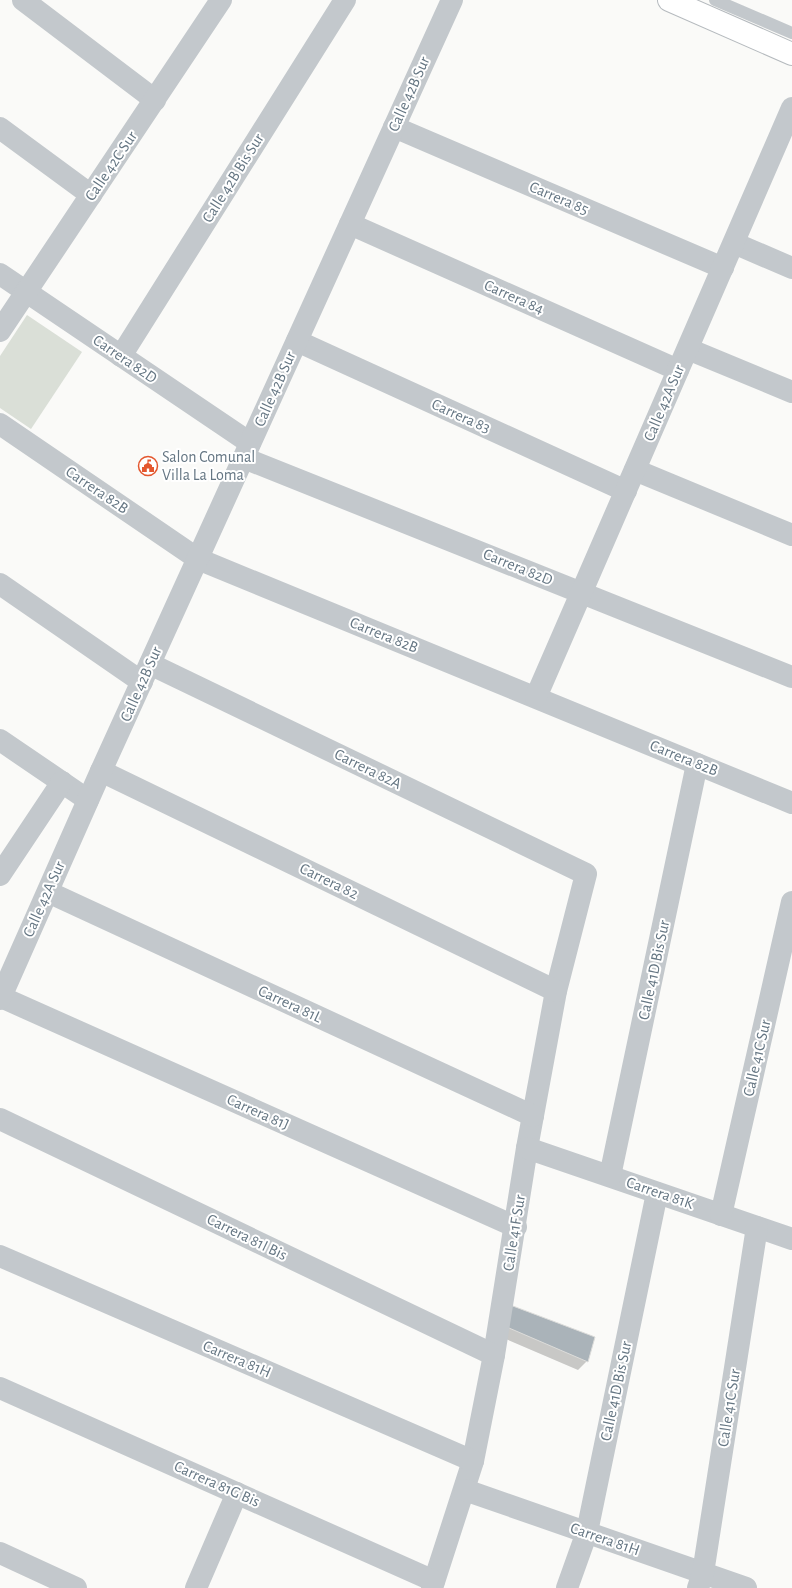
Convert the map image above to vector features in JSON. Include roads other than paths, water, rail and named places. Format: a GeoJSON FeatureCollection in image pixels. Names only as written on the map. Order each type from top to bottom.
{"type":"FeatureCollection","features":[{"type":"Feature","properties":{"kind":"main road"},"geometry":{"type":"LineString","coordinates":[[669,0],[792,54]]}},
{"type":"Feature","properties":{"kind":"street"},"geometry":{"type":"LineString","coordinates":[[23,0],[155,100]]}},
{"type":"Feature","properties":{"kind":"street","name":"Calle 42C Sur"},"geometry":{"type":"LineString","coordinates":[[0,332],[221,0]]}},
{"type":"Feature","properties":{"kind":"street","name":"Calle 42B Bis Sur"},"geometry":{"type":"LineString","coordinates":[[121,356],[345,0]]}},
{"type":"Feature","properties":{"kind":"street","name":"Calle 42B Sur"},"geometry":{"type":"LineString","coordinates":[[88,800],[452,0]]}},
{"type":"Feature","properties":{"kind":"street","name":"Calle 42A Sur"},"geometry":{"type":"LineString","coordinates":[[536,697],[792,108]]}},
{"type":"Feature","properties":{"kind":"street","name":"Carrera 85"},"geometry":{"type":"LineString","coordinates":[[394,127],[723,268]]}},
{"type":"Feature","properties":{"kind":"street"},"geometry":{"type":"LineString","coordinates":[[0,128],[91,195]]}},
{"type":"Feature","properties":{"kind":"street","name":"Carrera 84"},"geometry":{"type":"LineString","coordinates":[[350,224],[678,370]]}},
{"type":"Feature","properties":{"kind":"street"},"geometry":{"type":"LineString","coordinates":[[734,242],[792,268]]}},
{"type":"Feature","properties":{"kind":"street","name":"Carrera 82D"},"geometry":{"type":"LineString","coordinates":[[0,274],[121,356],[247,451],[582,593],[792,676]]}},
{"type":"Feature","properties":{"kind":"street","name":"Carrera 83"},"geometry":{"type":"LineString","coordinates":[[297,341],[626,491]]}},
{"type":"Feature","properties":{"kind":"street"},"geometry":{"type":"LineString","coordinates":[[688,349],[792,392]]}},
{"type":"Feature","properties":{"kind":"street","name":"Carrera 82B"},"geometry":{"type":"LineString","coordinates":[[0,424],[198,559],[792,803]]}},
{"type":"Feature","properties":{"kind":"street"},"geometry":{"type":"LineString","coordinates":[[635,470],[792,535]]}},
{"type":"Feature","properties":{"kind":"street","name":"Carrera 82A"},"geometry":{"type":"LineString","coordinates":[[0,584],[146,673],[586,874]]}},
{"type":"Feature","properties":{"kind":"street"},"geometry":{"type":"LineString","coordinates":[[0,740],[88,800]]}},
{"type":"Feature","properties":{"kind":"street","name":"Calle 41D Bis Sur"},"geometry":{"type":"LineString","coordinates":[[610,1176],[697,764]]}},
{"type":"Feature","properties":{"kind":"street","name":"Carrera 82"},"geometry":{"type":"LineString","coordinates":[[101,771],[556,991]]}},
{"type":"Feature","properties":{"kind":"street"},"geometry":{"type":"LineString","coordinates":[[0,875],[62,782]]}},
{"type":"Feature","properties":{"kind":"street","name":"Calle 42A Sur"},"geometry":{"type":"LineString","coordinates":[[0,998],[88,800]]}},
{"type":"Feature","properties":{"kind":"street","name":"Calle 41F Sur"},"geometry":{"type":"LineString","coordinates":[[433,1584],[465,1490],[473,1461],[494,1355],[516,1227],[527,1148],[556,991],[586,874]]}},
{"type":"Feature","properties":{"kind":"street","name":"Carrera 81L"},"geometry":{"type":"LineString","coordinates":[[48,892],[533,1116]]}},
{"type":"Feature","properties":{"kind":"street","name":"Calle 41C Sur"},"geometry":{"type":"LineString","coordinates":[[722,1215],[792,902]]}},
{"type":"Feature","properties":{"kind":"street","name":"Carrera 81J"},"geometry":{"type":"LineString","coordinates":[[0,998],[516,1227]]}},
{"type":"Feature","properties":{"kind":"street","name":"Carrera 81I Bis"},"geometry":{"type":"LineString","coordinates":[[0,1119],[494,1355]]}},
{"type":"Feature","properties":{"kind":"street","name":"Carrera 81K"},"geometry":{"type":"LineString","coordinates":[[527,1148],[792,1239]]}},
{"type":"Feature","properties":{"kind":"street","name":"Calle 41D Bis Sur"},"geometry":{"type":"LineString","coordinates":[[568,1588],[587,1532],[657,1193]]}},
{"type":"Feature","properties":{"kind":"street","name":"Calle 41C Sur"},"geometry":{"type":"LineString","coordinates":[[700,1580],[757,1227]]}},
{"type":"Feature","properties":{"kind":"street","name":"Carrera 81H"},"geometry":{"type":"LineString","coordinates":[[0,1256],[473,1461]]}},
{"type":"Feature","properties":{"kind":"street","name":"Carrera 81G Bis"},"geometry":{"type":"LineString","coordinates":[[0,1388],[238,1493],[433,1584]]}},
{"type":"Feature","properties":{"kind":"street","name":"Carrera 81H"},"geometry":{"type":"LineString","coordinates":[[465,1490],[587,1532],[700,1580],[746,1588]]}},
{"type":"Feature","properties":{"kind":"street"},"geometry":{"type":"LineString","coordinates":[[196,1588],[238,1493]]}},
{"type":"Feature","properties":{"kind":"street"},"geometry":{"type":"LineString","coordinates":[[0,1553],[76,1588]]}},
{"type":"Feature","properties":{"kind":"lane"},"geometry":{"type":"LineString","coordinates":[[715,0],[792,33]]}},
{"type":"Feature","properties":{"kind":"place","name":"Salon Comunal Villa La Loma"},"geometry":{"type":"Point","coordinates":[148,466]}}]}
